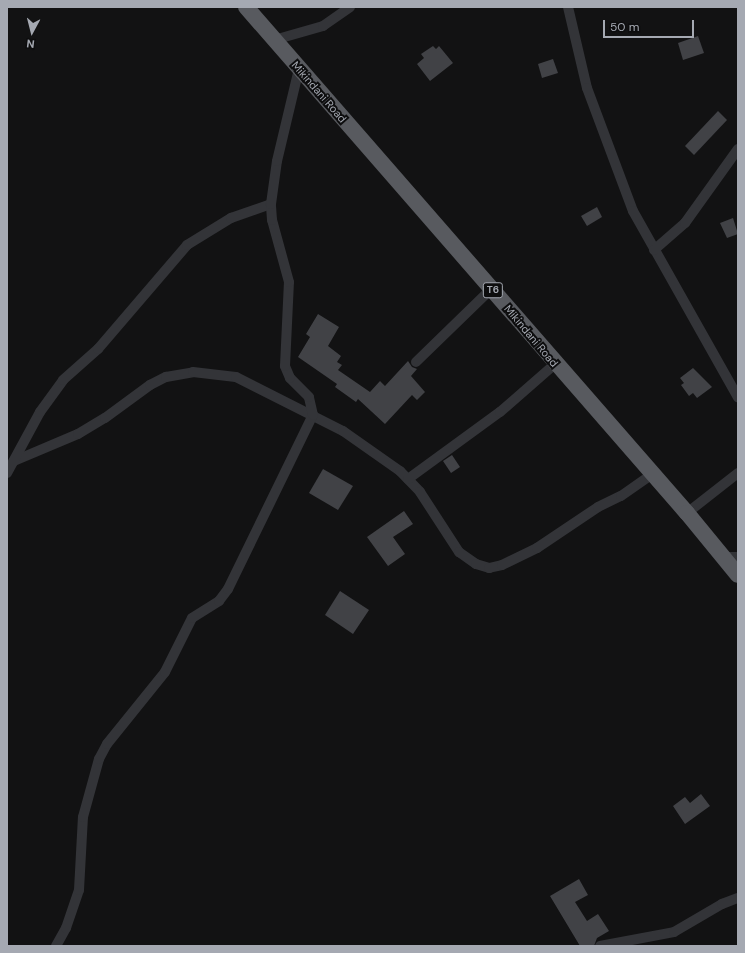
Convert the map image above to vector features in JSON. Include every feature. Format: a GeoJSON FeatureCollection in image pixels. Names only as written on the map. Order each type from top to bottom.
{"type":"FeatureCollection","features":[{"type":"Feature","properties":{"kind":"highway","name":"Mikindani Road"},"geometry":{"type":"LineString","coordinates":[[246,7],[555,364],[687,513],[730,557],[738,575]]}},
{"type":"Feature","properties":{"kind":"street"},"geometry":{"type":"LineString","coordinates":[[274,40],[323,26],[350,7]]}},
{"type":"Feature","properties":{"kind":"street"},"geometry":{"type":"LineString","coordinates":[[571,10],[587,88],[621,182],[654,250],[738,397]]}},
{"type":"Feature","properties":{"kind":"street"},"geometry":{"type":"LineString","coordinates":[[56,946],[66,928],[79,890],[83,817],[99,759],[108,744],[165,672],[192,618],[219,601],[228,590],[313,415],[309,397],[290,378],[285,366],[289,282],[272,220],[271,204],[279,154],[299,69]]}},
{"type":"Feature","properties":{"kind":"street"},"geometry":{"type":"LineString","coordinates":[[654,250],[685,223],[738,149]]}},
{"type":"Feature","properties":{"kind":"street"},"geometry":{"type":"LineString","coordinates":[[7,472],[40,412],[63,380],[98,349],[187,246],[231,218],[271,204]]}},
{"type":"Feature","properties":{"kind":"street"},"geometry":{"type":"LineString","coordinates":[[416,362],[491,289]]}},
{"type":"Feature","properties":{"kind":"street"},"geometry":{"type":"LineString","coordinates":[[408,479],[500,412],[555,364]]}},
{"type":"Feature","properties":{"kind":"street"},"geometry":{"type":"LineString","coordinates":[[14,461],[78,434],[105,418],[150,385],[166,377],[193,372],[241,379],[313,415],[362,444],[408,479],[430,506],[459,552],[476,564],[488,568],[502,565],[537,548],[598,507],[621,496],[653,474]]}},
{"type":"Feature","properties":{"kind":"street"},"geometry":{"type":"LineString","coordinates":[[687,513],[738,473]]}},
{"type":"Feature","properties":{"kind":"street"},"geometry":{"type":"LineString","coordinates":[[600,946],[674,932],[722,904],[738,898]]}},
{"type":"Feature","properties":{"kind":"building"},"geometry":{"type":"Polygon","coordinates":[[[698,36],[704,53],[683,60],[678,43],[698,36]]]}},
{"type":"Feature","properties":{"kind":"building"},"geometry":{"type":"Polygon","coordinates":[[[433,46],[436,49],[439,46],[453,63],[430,81],[417,64],[424,58],[421,54],[433,46]]]}},
{"type":"Feature","properties":{"kind":"building"},"geometry":{"type":"Polygon","coordinates":[[[553,59],[558,73],[542,78],[538,64],[553,59]]]}},
{"type":"Feature","properties":{"kind":"building"},"geometry":{"type":"Polygon","coordinates":[[[718,111],[727,120],[694,155],[685,146],[718,111]]]}},
{"type":"Feature","properties":{"kind":"building"},"geometry":{"type":"Polygon","coordinates":[[[597,207],[602,217],[587,226],[581,216],[597,207]]]}},
{"type":"Feature","properties":{"kind":"building"},"geometry":{"type":"Polygon","coordinates":[[[733,218],[738,234],[727,238],[720,223],[733,218]]]}},
{"type":"Feature","properties":{"kind":"building"},"geometry":{"type":"Polygon","coordinates":[[[318,314],[339,327],[328,346],[341,356],[337,362],[342,365],[338,370],[370,392],[380,381],[385,386],[408,361],[412,367],[417,369],[411,376],[425,392],[417,400],[412,395],[385,424],[358,399],[356,402],[335,387],[337,384],[298,357],[310,337],[306,334],[318,314]]]}},
{"type":"Feature","properties":{"kind":"building"},"geometry":{"type":"Polygon","coordinates":[[[693,368],[712,387],[697,398],[693,393],[689,396],[681,385],[684,383],[680,378],[693,368]]]}},
{"type":"Feature","properties":{"kind":"building"},"geometry":{"type":"Polygon","coordinates":[[[452,455],[460,467],[451,473],[443,461],[452,455]]]}},
{"type":"Feature","properties":{"kind":"building"},"geometry":{"type":"Polygon","coordinates":[[[323,469],[353,486],[338,510],[309,493],[323,469]]]}},
{"type":"Feature","properties":{"kind":"building"},"geometry":{"type":"Polygon","coordinates":[[[404,511],[413,524],[393,537],[405,554],[388,566],[367,537],[404,511]]]}},
{"type":"Feature","properties":{"kind":"building"},"geometry":{"type":"Polygon","coordinates":[[[340,591],[369,610],[353,634],[325,615],[340,591]]]}},
{"type":"Feature","properties":{"kind":"building"},"geometry":{"type":"Polygon","coordinates":[[[701,794],[710,806],[685,824],[673,806],[685,797],[690,803],[701,794]]]}},
{"type":"Feature","properties":{"kind":"building"},"geometry":{"type":"Polygon","coordinates":[[[579,879],[588,895],[575,902],[587,921],[598,914],[609,931],[597,938],[594,946],[580,946],[550,896],[579,879]]]}}]}
